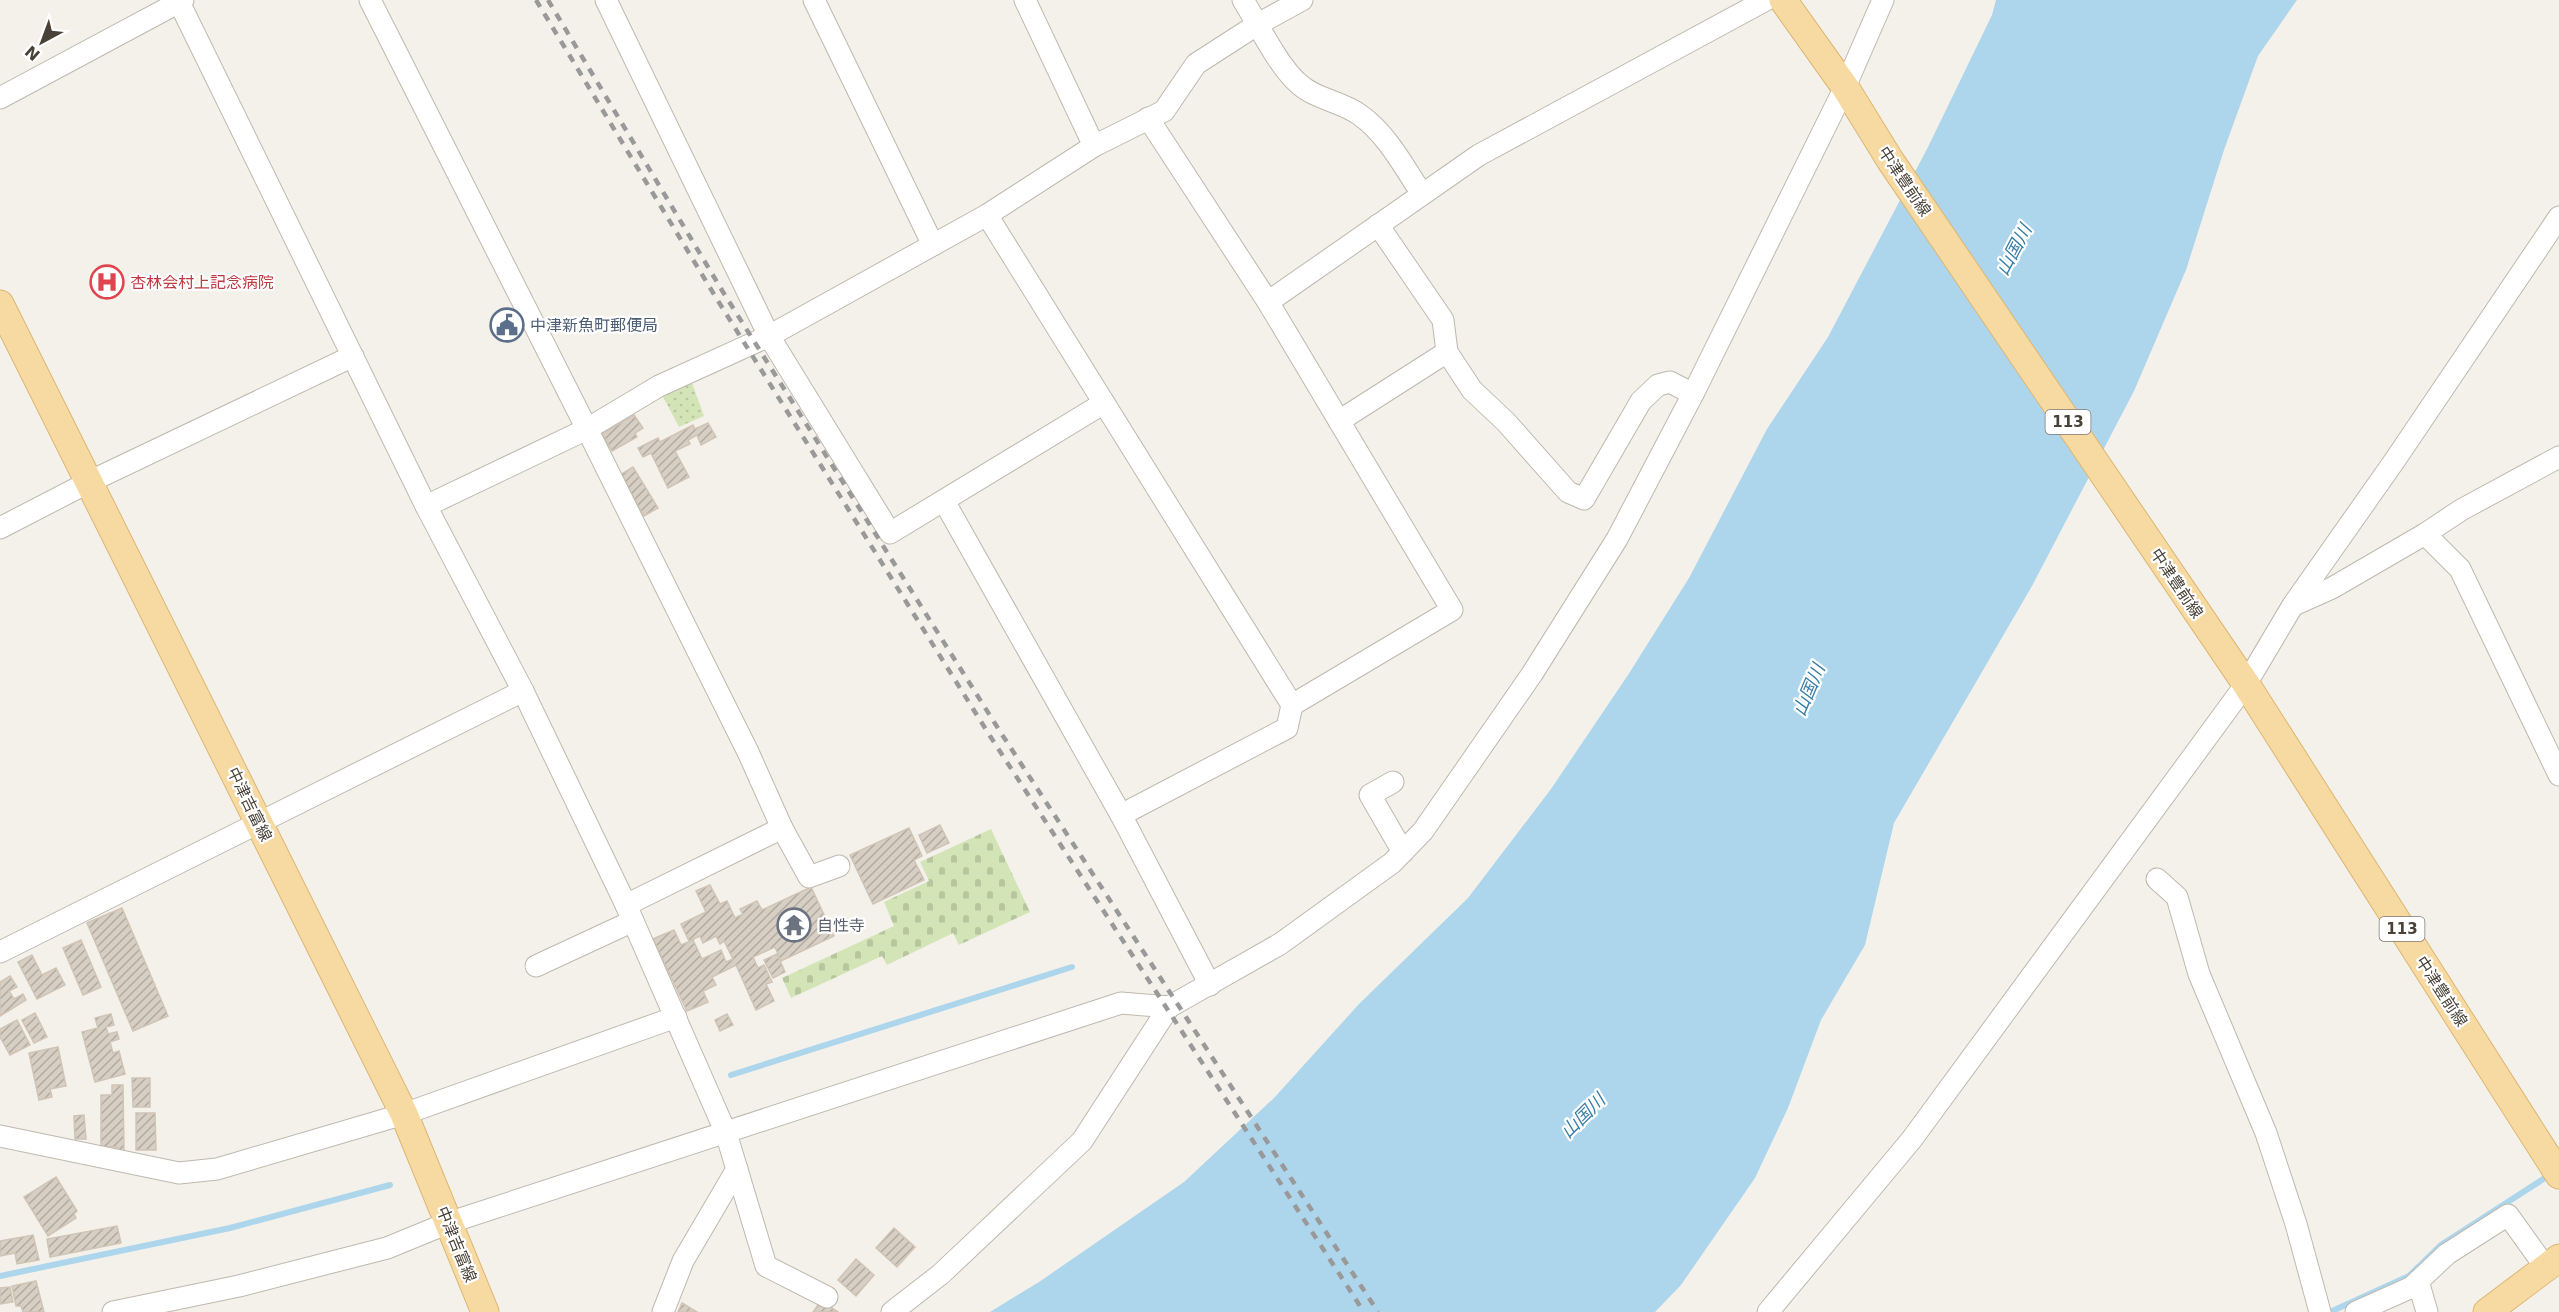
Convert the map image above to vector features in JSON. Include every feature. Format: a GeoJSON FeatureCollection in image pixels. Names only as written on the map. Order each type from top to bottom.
{"type":"FeatureCollection","features":[{"type":"Feature","properties":{"kind":"main road","name":"中津豊前線"},"geometry":{"type":"LineString","coordinates":[[1783,0],[1845,87],[1890,160],[2246,684],[2559,1175]]}},
{"type":"Feature","properties":{"kind":"main road","name":"中津吉富線"},"geometry":{"type":"LineString","coordinates":[[0,304],[404,1114],[485,1312]]}},
{"type":"Feature","properties":{"kind":"main road"},"geometry":{"type":"LineString","coordinates":[[2487,1312],[2552,1263]]}},
{"type":"Feature","properties":{"kind":"street"},"geometry":{"type":"LineString","coordinates":[[370,0],[587,429],[747,752],[782,828],[809,877],[839,866]]}},
{"type":"Feature","properties":{"kind":"street"},"geometry":{"type":"LineString","coordinates":[[606,0],[769,336],[891,533],[1104,403]]}},
{"type":"Feature","properties":{"kind":"street"},"geometry":{"type":"LineString","coordinates":[[814,0],[933,245]]}},
{"type":"Feature","properties":{"kind":"street"},"geometry":{"type":"LineString","coordinates":[[1025,0],[1094,146]]}},
{"type":"Feature","properties":{"kind":"street"},"geometry":{"type":"LineString","coordinates":[[1243,0],[1290,75],[1315,96],[1343,105],[1360,115],[1381,133],[1422,194]]}},
{"type":"Feature","properties":{"kind":"street"},"geometry":{"type":"LineString","coordinates":[[426,506],[587,429],[659,386],[769,336],[987,215],[1094,146],[1164,111],[1196,64],[1258,24],[1302,0]]}},
{"type":"Feature","properties":{"kind":"street"},"geometry":{"type":"LineString","coordinates":[[1268,302],[1479,155],[1766,0]]}},
{"type":"Feature","properties":{"kind":"street"},"geometry":{"type":"LineString","coordinates":[[892,1312],[941,1274],[1082,1141],[1169,1007],[1280,944],[1392,863],[1423,831],[1538,665],[1617,539],[1693,394],[1845,87],[1883,0]]}},
{"type":"Feature","properties":{"kind":"street"},"geometry":{"type":"LineString","coordinates":[[0,98],[180,1],[426,506],[523,691],[630,913],[726,1133],[766,1266],[826,1297]]}},
{"type":"Feature","properties":{"kind":"street"},"geometry":{"type":"LineString","coordinates":[[1148,118],[1268,302],[1452,610],[1292,705]]}},
{"type":"Feature","properties":{"kind":"street"},"geometry":{"type":"LineString","coordinates":[[987,215],[1292,705],[1287,728],[1121,815]]}},
{"type":"Feature","properties":{"kind":"street"},"geometry":{"type":"LineString","coordinates":[[1768,1312],[1946,1095],[2246,684],[2293,605],[2395,460],[2559,217]]}},
{"type":"Feature","properties":{"kind":"street"},"geometry":{"type":"LineString","coordinates":[[1378,225],[1443,320],[1448,352],[1472,390],[1506,422],[1568,492],[1584,499],[1641,401],[1658,385],[1670,382],[1693,394]]}},
{"type":"Feature","properties":{"kind":"street"},"geometry":{"type":"LineString","coordinates":[[1339,421],[1448,352]]}},
{"type":"Feature","properties":{"kind":"street"},"geometry":{"type":"LineString","coordinates":[[0,528],[89,482],[353,356]]}},
{"type":"Feature","properties":{"kind":"street"},"geometry":{"type":"LineString","coordinates":[[2293,605],[2332,588],[2425,534],[2461,510],[2559,457]]}},
{"type":"Feature","properties":{"kind":"street"},"geometry":{"type":"LineString","coordinates":[[944,501],[1121,815],[1210,985]]}},
{"type":"Feature","properties":{"kind":"street"},"geometry":{"type":"LineString","coordinates":[[2425,534],[2460,569],[2559,775]]}},
{"type":"Feature","properties":{"kind":"street"},"geometry":{"type":"LineString","coordinates":[[0,952],[523,691]]}},
{"type":"Feature","properties":{"kind":"street"},"geometry":{"type":"LineString","coordinates":[[1393,782],[1370,795],[1403,852]]}},
{"type":"Feature","properties":{"kind":"street"},"geometry":{"type":"LineString","coordinates":[[536,966],[782,828]]}},
{"type":"Feature","properties":{"kind":"street"},"geometry":{"type":"LineString","coordinates":[[2157,879],[2177,897],[2199,974],[2266,1132],[2296,1224],[2320,1312]]}},
{"type":"Feature","properties":{"kind":"street"},"geometry":{"type":"LineString","coordinates":[[113,1312],[239,1286],[387,1248],[448,1223],[1121,1003],[1169,1007]]}},
{"type":"Feature","properties":{"kind":"street"},"geometry":{"type":"LineString","coordinates":[[0,1136],[179,1173],[217,1168],[404,1114],[676,1017]]}},
{"type":"Feature","properties":{"kind":"street"},"geometry":{"type":"LineString","coordinates":[[663,1312],[683,1261],[737,1169]]}},
{"type":"Feature","properties":{"kind":"street"},"geometry":{"type":"LineString","coordinates":[[2356,1312],[2412,1287],[2446,1254],[2508,1215],[2552,1263]]}},
{"type":"Feature","properties":{"kind":"street"},"geometry":{"type":"LineString","coordinates":[[2418,1281],[2427,1312]]}},
{"type":"Feature","properties":{"kind":"green space"},"geometry":{"type":"Polygon","coordinates":[[[691,380],[704,416],[679,427],[662,395],[691,380]]]}},
{"type":"Feature","properties":{"kind":"green space"},"geometry":{"type":"Polygon","coordinates":[[[991,829],[1030,912],[959,945],[953,933],[887,965],[882,956],[791,998],[782,978],[894,926],[884,902],[929,881],[920,862],[991,829]]]}},
{"type":"Feature","properties":{"kind":"water","name":"山国川"},"geometry":{"type":"Polygon","coordinates":[[[1996,0],[2297,0],[2258,56],[2224,150],[2186,270],[2134,391],[2032,586],[1894,823],[1865,945],[1821,1020],[1788,1108],[1755,1178],[1681,1285],[1655,1312],[990,1312],[1039,1282],[1184,1182],[1274,1098],[1359,1004],[1468,898],[1551,789],[1628,675],[1689,578],[1767,429],[1828,337],[1928,147],[1992,15],[1996,0]]]}},
{"type":"Feature","properties":{"kind":"building"},"geometry":{"type":"Polygon","coordinates":[[[634,415],[643,428],[635,433],[637,437],[612,451],[602,434],[634,415]]]}},
{"type":"Feature","properties":{"kind":"building"},"geometry":{"type":"Polygon","coordinates":[[[708,423],[716,437],[701,445],[697,435],[688,440],[690,444],[675,451],[689,477],[668,488],[651,453],[643,457],[638,448],[658,438],[660,442],[693,425],[695,429],[708,423]]]}},
{"type":"Feature","properties":{"kind":"building"},"geometry":{"type":"Polygon","coordinates":[[[633,467],[658,508],[644,516],[620,475],[633,467]]]}},
{"type":"Feature","properties":{"kind":"building"},"geometry":{"type":"Polygon","coordinates":[[[940,825],[949,843],[927,853],[919,835],[940,825]]]}},
{"type":"Feature","properties":{"kind":"building"},"geometry":{"type":"Polygon","coordinates":[[[909,828],[922,856],[914,860],[924,880],[873,904],[850,855],[909,828]]]}},
{"type":"Feature","properties":{"kind":"building"},"geometry":{"type":"Polygon","coordinates":[[[710,885],[720,904],[727,901],[735,918],[743,914],[740,909],[757,901],[762,910],[811,887],[834,936],[781,961],[775,947],[753,957],[758,968],[764,965],[772,982],[766,984],[774,1001],[756,1010],[736,965],[712,977],[716,985],[703,991],[708,1002],[687,1011],[653,939],[674,930],[681,945],[693,940],[702,959],[721,950],[726,962],[733,959],[724,941],[720,944],[716,936],[703,943],[700,936],[689,941],[681,924],[706,912],[696,891],[710,885]]]}},
{"type":"Feature","properties":{"kind":"building"},"geometry":{"type":"Polygon","coordinates":[[[122,908],[168,1016],[133,1031],[87,923],[122,908]]]}},
{"type":"Feature","properties":{"kind":"building"},"geometry":{"type":"Polygon","coordinates":[[[81,940],[101,987],[83,995],[63,948],[81,940]]]}},
{"type":"Feature","properties":{"kind":"building"},"geometry":{"type":"Polygon","coordinates":[[[777,954],[785,972],[773,978],[764,960],[777,954]]]}},
{"type":"Feature","properties":{"kind":"building"},"geometry":{"type":"Polygon","coordinates":[[[32,955],[42,975],[56,968],[65,985],[37,999],[18,962],[32,955]]]}},
{"type":"Feature","properties":{"kind":"building"},"geometry":{"type":"Polygon","coordinates":[[[10,976],[17,987],[9,991],[14,999],[23,994],[26,1000],[0,1016],[0,982],[10,976]]]}},
{"type":"Feature","properties":{"kind":"building"},"geometry":{"type":"Polygon","coordinates":[[[35,1013],[47,1037],[34,1043],[22,1020],[35,1013]]]}},
{"type":"Feature","properties":{"kind":"building"},"geometry":{"type":"Polygon","coordinates":[[[111,1014],[114,1025],[106,1027],[108,1034],[117,1032],[119,1039],[110,1042],[113,1053],[119,1051],[125,1074],[95,1082],[82,1032],[98,1028],[95,1018],[111,1014]]]}},
{"type":"Feature","properties":{"kind":"building"},"geometry":{"type":"Polygon","coordinates":[[[727,1014],[733,1025],[720,1031],[715,1020],[727,1014]]]}},
{"type":"Feature","properties":{"kind":"building"},"geometry":{"type":"Polygon","coordinates":[[[17,1020],[30,1045],[10,1055],[0,1037],[0,1029],[17,1020]]]}},
{"type":"Feature","properties":{"kind":"building"},"geometry":{"type":"Polygon","coordinates":[[[58,1047],[66,1086],[50,1089],[52,1097],[39,1100],[29,1053],[58,1047]]]}},
{"type":"Feature","properties":{"kind":"building"},"geometry":{"type":"Polygon","coordinates":[[[132,1078],[150,1078],[150,1107],[133,1107],[132,1078]]]}},
{"type":"Feature","properties":{"kind":"building"},"geometry":{"type":"Polygon","coordinates":[[[112,1085],[123,1085],[124,1153],[116,1153],[116,1147],[101,1147],[101,1095],[112,1095],[112,1085]]]}},
{"type":"Feature","properties":{"kind":"building"},"geometry":{"type":"Polygon","coordinates":[[[136,1113],[155,1113],[156,1150],[136,1150],[136,1113]]]}},
{"type":"Feature","properties":{"kind":"building"},"geometry":{"type":"Polygon","coordinates":[[[84,1115],[86,1139],[75,1139],[74,1116],[84,1115]]]}},
{"type":"Feature","properties":{"kind":"building"},"geometry":{"type":"Polygon","coordinates":[[[56,1177],[77,1211],[74,1214],[76,1218],[48,1236],[24,1197],[56,1177]]]}},
{"type":"Feature","properties":{"kind":"building"},"geometry":{"type":"Polygon","coordinates":[[[117,1226],[121,1243],[50,1257],[47,1239],[117,1226]]]}},
{"type":"Feature","properties":{"kind":"building"},"geometry":{"type":"Polygon","coordinates":[[[894,1228],[915,1247],[897,1267],[876,1248],[894,1228]]]}},
{"type":"Feature","properties":{"kind":"building"},"geometry":{"type":"Polygon","coordinates":[[[33,1235],[39,1260],[17,1264],[15,1253],[0,1256],[0,1241],[33,1235]]]}},
{"type":"Feature","properties":{"kind":"building"},"geometry":{"type":"Polygon","coordinates":[[[856,1259],[874,1275],[856,1296],[838,1280],[856,1259]]]}},
{"type":"Feature","properties":{"kind":"building"},"geometry":{"type":"Polygon","coordinates":[[[36,1281],[44,1312],[23,1312],[21,1306],[16,1306],[12,1286],[36,1281]]]}},
{"type":"Feature","properties":{"kind":"building"},"geometry":{"type":"Polygon","coordinates":[[[10,1287],[13,1302],[0,1304],[0,1288],[10,1287]]]}},
{"type":"Feature","properties":{"kind":"building"},"geometry":{"type":"Polygon","coordinates":[[[821,1301],[838,1312],[813,1312],[821,1301]]]}},
{"type":"Feature","properties":{"kind":"building"},"geometry":{"type":"Polygon","coordinates":[[[682,1303],[697,1312],[678,1312],[682,1303]]]}},
{"type":"Feature","properties":{"kind":"waterway"},"geometry":{"type":"LineString","coordinates":[[731,1075],[1072,967]]}},
{"type":"Feature","properties":{"kind":"waterway"},"geometry":{"type":"LineString","coordinates":[[2330,1312],[2409,1276],[2441,1245],[2551,1174]]}},
{"type":"Feature","properties":{"kind":"waterway"},"geometry":{"type":"LineString","coordinates":[[0,1276],[230,1228],[390,1185]]}},
{"type":"Feature","properties":{"kind":"railway"},"geometry":{"type":"LineString","coordinates":[[536,0],[715,296],[990,736],[1364,1312]]}},
{"type":"Feature","properties":{"kind":"railway"},"geometry":{"type":"LineString","coordinates":[[548,0],[723,292],[1001,733],[1378,1312]]}},
{"type":"Feature","properties":{"kind":"place","name":"杏林会村上記念病院"},"geometry":{"type":"Point","coordinates":[107,282]}},
{"type":"Feature","properties":{"kind":"place","name":"中津新魚町郵便局"},"geometry":{"type":"Point","coordinates":[507,325]}},
{"type":"Feature","properties":{"kind":"place","name":"自性寺"},"geometry":{"type":"Point","coordinates":[794,925]}}]}
